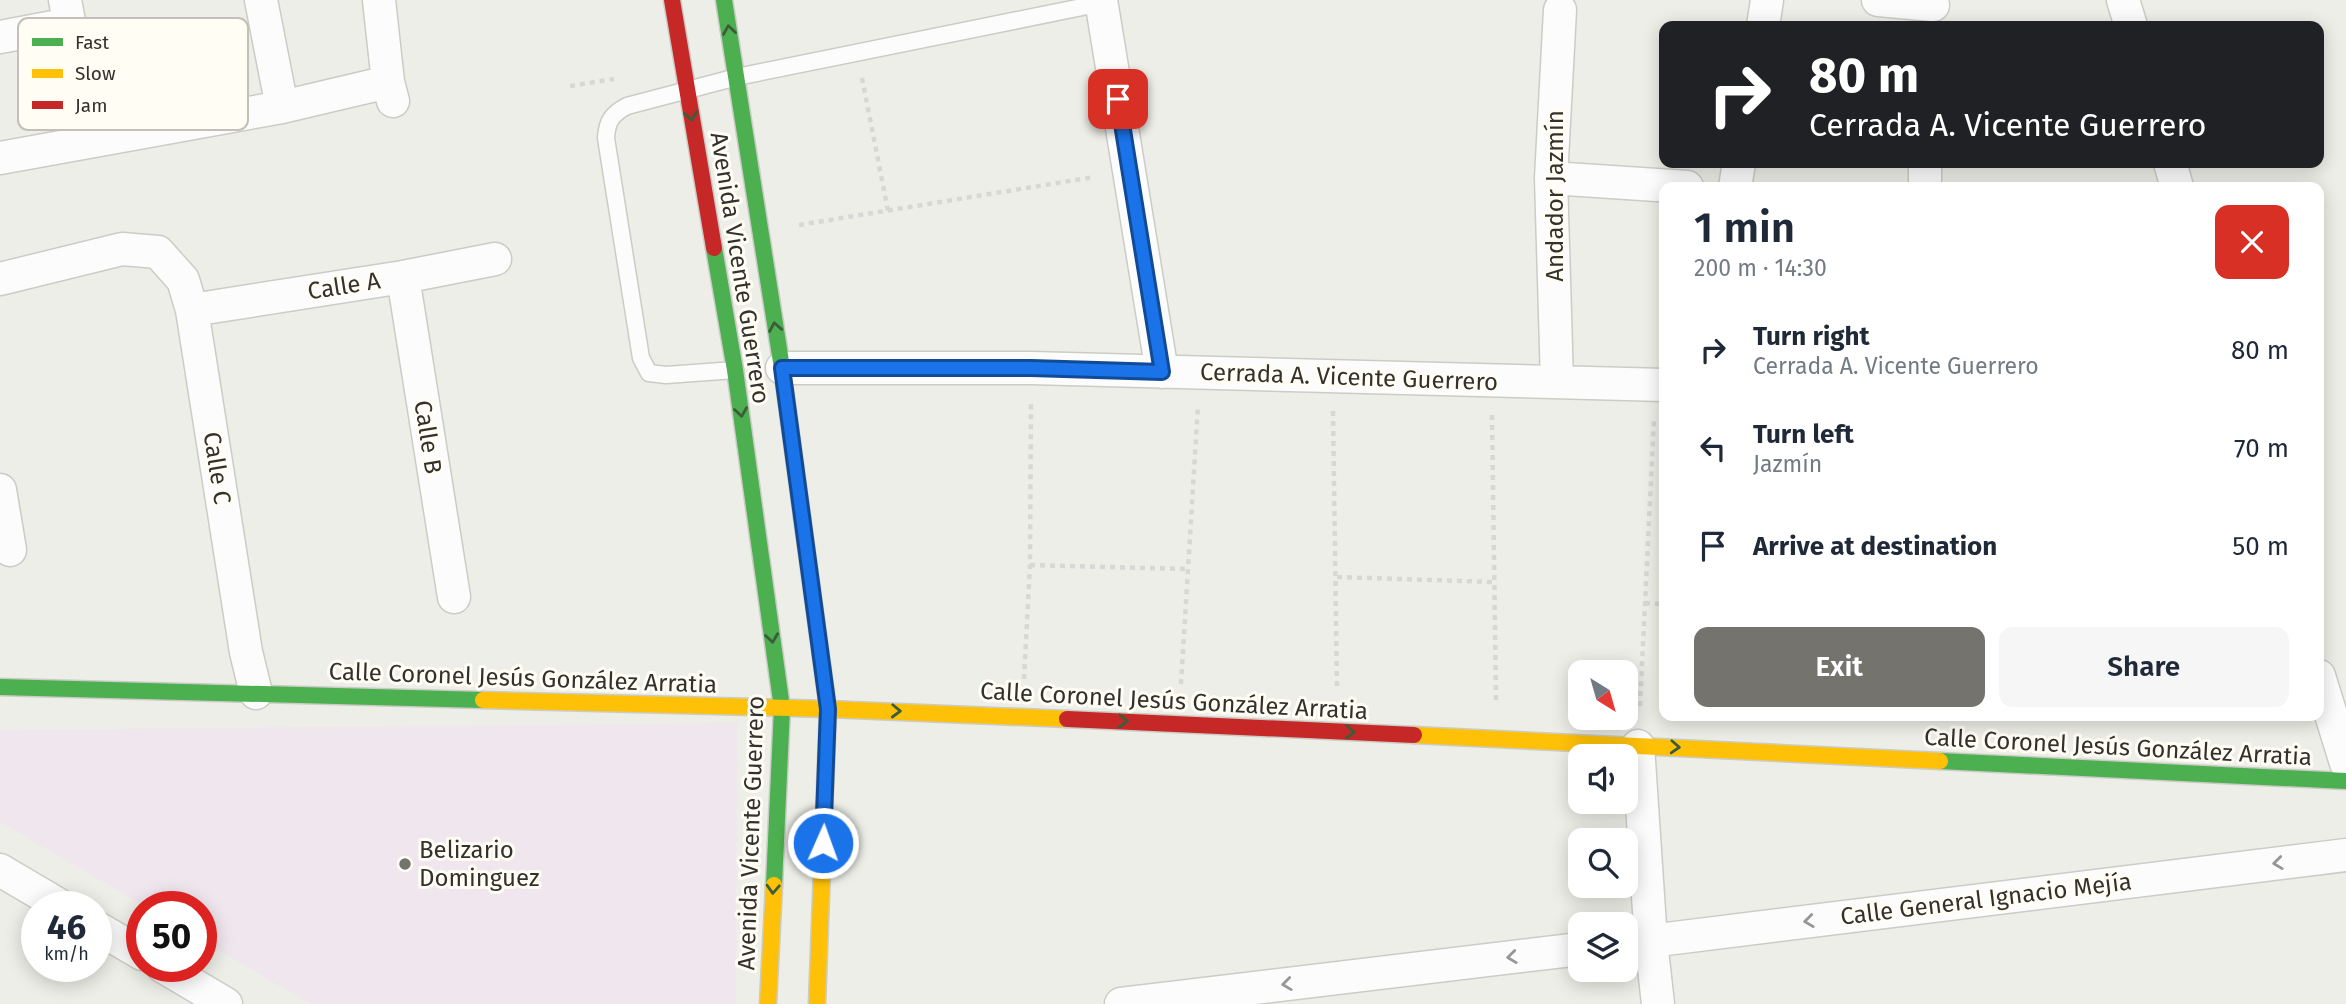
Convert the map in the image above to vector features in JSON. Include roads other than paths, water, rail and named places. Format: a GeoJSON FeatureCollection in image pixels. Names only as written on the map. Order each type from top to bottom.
{"type":"FeatureCollection","features":[{"type":"Feature","properties":{"kind":"street"},"geometry":{"type":"LineString","coordinates":[[261,0],[282,107]]}},
{"type":"Feature","properties":{"kind":"street"},"geometry":{"type":"LineString","coordinates":[[248,113],[390,91],[379,0]]}},
{"type":"Feature","properties":{"kind":"street","name":"Avenida Vicente Guerrero"},"geometry":{"type":"LineString","coordinates":[[672,0],[735,370],[782,708],[768,1004]]}},
{"type":"Feature","properties":{"kind":"street","name":"Avenida Vicente Guerrero"},"geometry":{"type":"LineString","coordinates":[[724,0],[782,368],[828,709],[817,1004]]}},
{"type":"Feature","properties":{"kind":"street"},"geometry":{"type":"LineString","coordinates":[[1764,21],[1767,0]]}},
{"type":"Feature","properties":{"kind":"street"},"geometry":{"type":"LineString","coordinates":[[1878,0],[1932,10]]}},
{"type":"Feature","properties":{"kind":"street"},"geometry":{"type":"LineString","coordinates":[[1102,1],[1162,372]]}},
{"type":"Feature","properties":{"kind":"street","name":"Andador Jazmín"},"geometry":{"type":"LineString","coordinates":[[1557,382],[1551,178],[1560,10]]}},
{"type":"Feature","properties":{"kind":"street"},"geometry":{"type":"LineString","coordinates":[[0,37],[18,30]]}},
{"type":"Feature","properties":{"kind":"street"},"geometry":{"type":"LineString","coordinates":[[0,158],[155,130]]}},
{"type":"Feature","properties":{"kind":"street"},"geometry":{"type":"LineString","coordinates":[[1551,178],[1659,185]]}},
{"type":"Feature","properties":{"kind":"street","name":"Calle C"},"geometry":{"type":"LineString","coordinates":[[0,279],[122,249],[158,252],[183,280],[192,310],[246,652],[256,693]]}},
{"type":"Feature","properties":{"kind":"street","name":"Calle A"},"geometry":{"type":"LineString","coordinates":[[192,310],[403,277],[495,259]]}},
{"type":"Feature","properties":{"kind":"street","name":"Calle B"},"geometry":{"type":"LineString","coordinates":[[403,277],[454,597]]}},
{"type":"Feature","properties":{"kind":"street","name":"Cerrada A. Vicente Guerrero"},"geometry":{"type":"LineString","coordinates":[[782,368],[1031,368],[1659,385]]}},
{"type":"Feature","properties":{"kind":"street"},"geometry":{"type":"LineString","coordinates":[[0,490],[10,550]]}},
{"type":"Feature","properties":{"kind":"street","name":"Calle Coronel Jesús González Arratia"},"geometry":{"type":"LineString","coordinates":[[0,687],[828,709],[1591,744]]}},
{"type":"Feature","properties":{"kind":"street"},"geometry":{"type":"LineString","coordinates":[[2324,692],[2346,764]]}},
{"type":"Feature","properties":{"kind":"street"},"geometry":{"type":"LineString","coordinates":[[1638,746],[1639,942],[1658,1004]]}},
{"type":"Feature","properties":{"kind":"street","name":"Calle Coronel Jesús González Arratia"},"geometry":{"type":"LineString","coordinates":[[1638,746],[2346,780]]}},
{"type":"Feature","properties":{"kind":"street","name":"Calle General Ignacio Mejía"},"geometry":{"type":"LineString","coordinates":[[1639,942],[2346,855]]}},
{"type":"Feature","properties":{"kind":"street"},"geometry":{"type":"LineString","coordinates":[[0,870],[36,891]]}},
{"type":"Feature","properties":{"kind":"street"},"geometry":{"type":"LineString","coordinates":[[1121,1004],[1568,950]]}},
{"type":"Feature","properties":{"kind":"street"},"geometry":{"type":"LineString","coordinates":[[189,982],[226,1004]]}},
{"type":"Feature","properties":{"kind":"lane"},"geometry":{"type":"LineString","coordinates":[[735,370],[666,375],[649,373],[641,358],[606,138],[607,125],[615,113],[627,106],[737,77],[858,54],[1102,1]]}},
{"type":"Feature","properties":{"kind":"place","name":"Belizario Dominguez"},"geometry":{"type":"Point","coordinates":[405,864]}}]}
